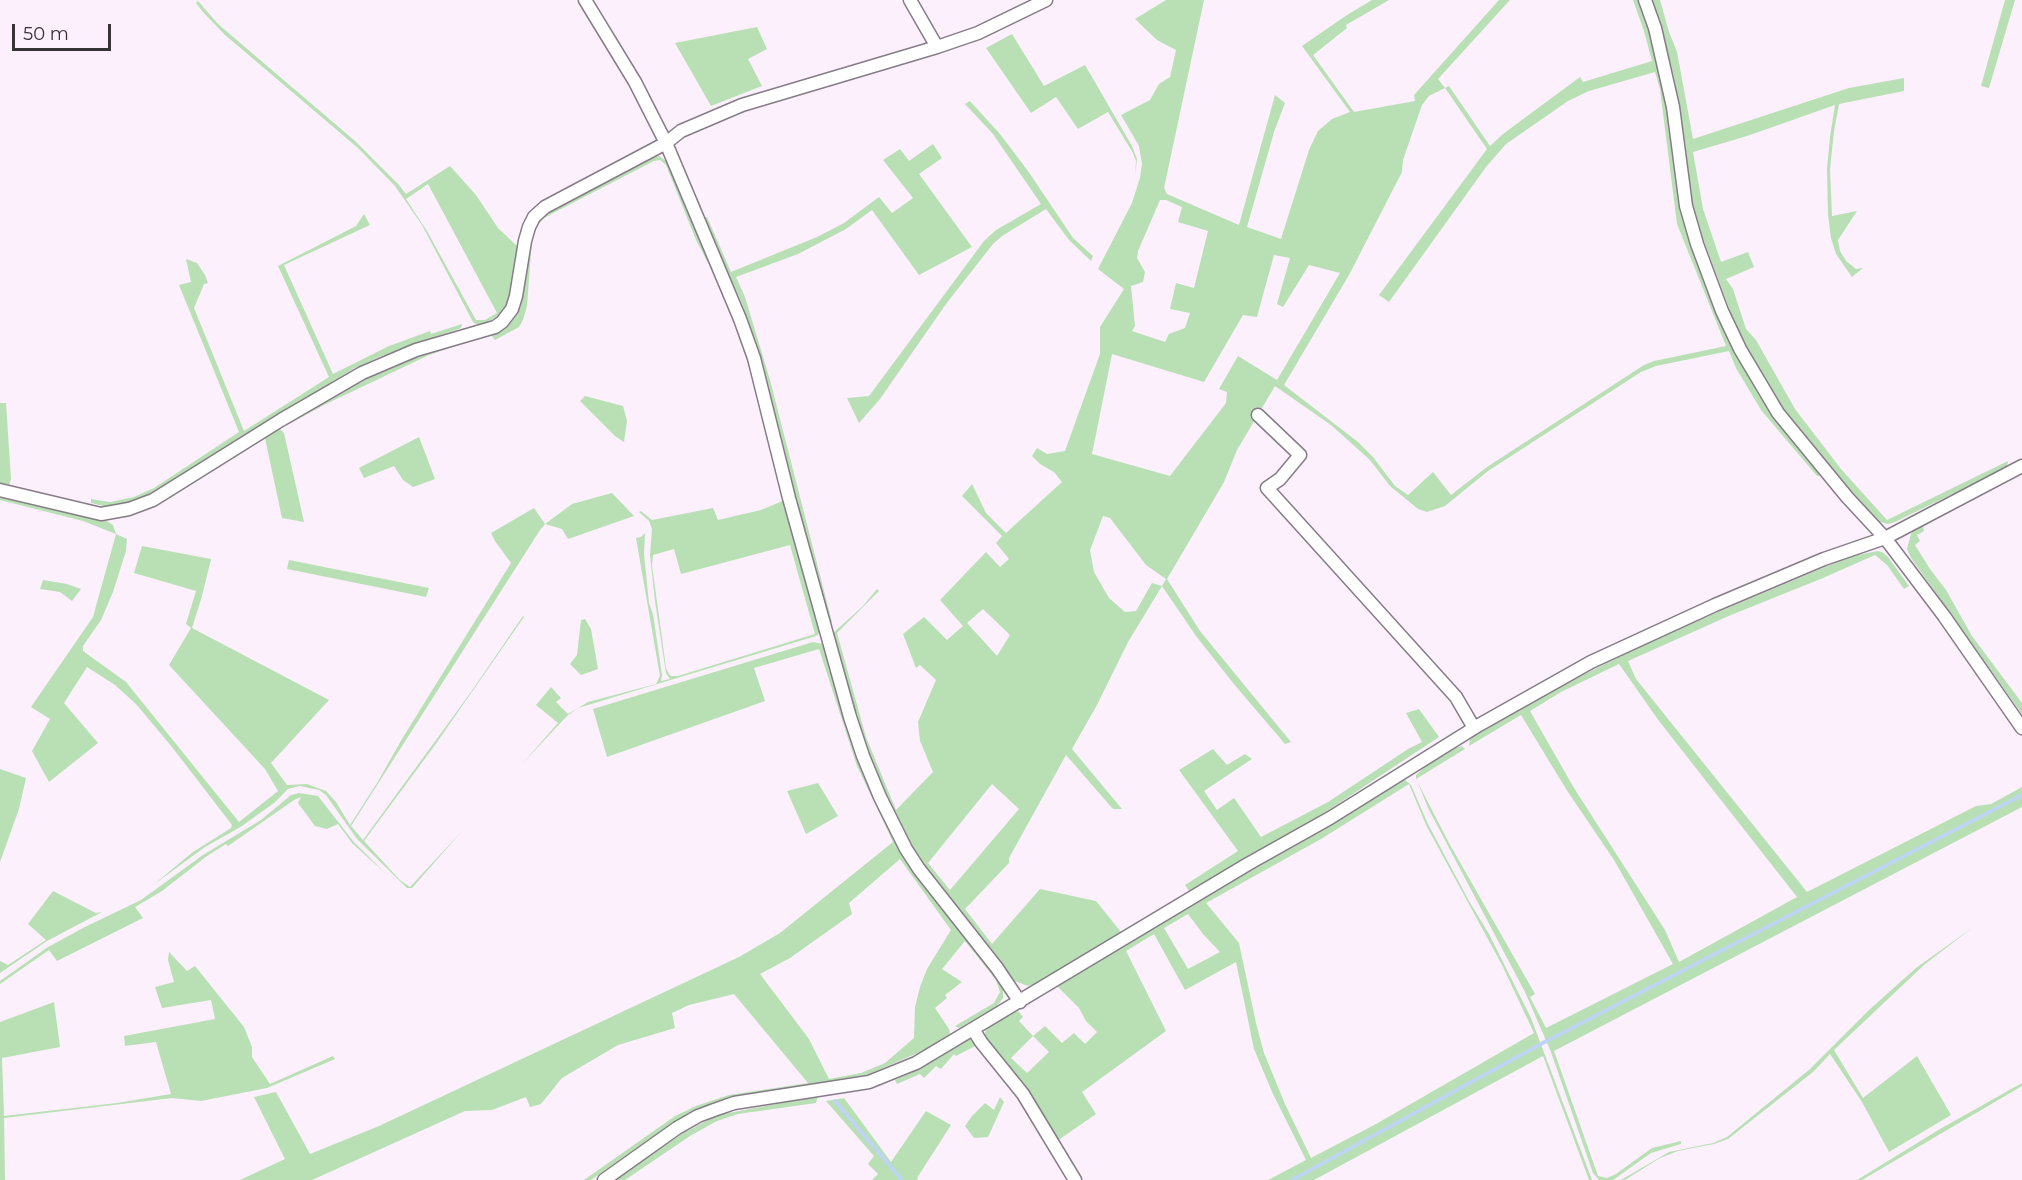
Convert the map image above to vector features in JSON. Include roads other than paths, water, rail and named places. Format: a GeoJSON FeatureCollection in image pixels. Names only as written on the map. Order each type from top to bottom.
{"type":"FeatureCollection","features":[{"type":"Feature","properties":{"kind":"street"},"geometry":{"type":"LineString","coordinates":[[585,0],[635,82],[666,143],[722,273],[754,358],[826,636],[863,756],[880,797],[906,849],[919,869],[998,968],[1020,1002]]}},
{"type":"Feature","properties":{"kind":"street"},"geometry":{"type":"LineString","coordinates":[[910,0],[937,47]]}},
{"type":"Feature","properties":{"kind":"street"},"geometry":{"type":"LineString","coordinates":[[0,490],[102,514],[129,510],[153,500],[281,420],[362,373],[416,350],[495,327],[508,316],[512,309],[525,241],[534,217],[544,207],[666,143],[681,131],[742,105],[978,33],[1046,0]]}},
{"type":"Feature","properties":{"kind":"street"},"geometry":{"type":"LineString","coordinates":[[1646,0],[1674,107],[1686,206],[1697,244],[1722,311],[1740,349],[1778,413],[1847,497],[1885,538],[1944,616],[2022,728]]}},
{"type":"Feature","properties":{"kind":"street"},"geometry":{"type":"LineString","coordinates":[[1258,415],[1300,455],[1280,479],[1268,488],[1456,697],[1474,728]]}},
{"type":"Feature","properties":{"kind":"street"},"geometry":{"type":"LineString","coordinates":[[604,1180],[677,1128],[698,1116],[734,1103],[869,1082],[916,1063],[1248,864],[1330,818],[1474,728],[1592,662],[1824,559],[1885,538],[2022,466]]}},
{"type":"Feature","properties":{"kind":"street"},"geometry":{"type":"LineString","coordinates":[[973,1029],[1028,1101],[1075,1180]]}},
{"type":"Feature","properties":{"kind":"waterway"},"geometry":{"type":"LineString","coordinates":[[1292,1180],[1539,1045],[2022,795]]}},
{"type":"Feature","properties":{"kind":"waterway"},"geometry":{"type":"LineString","coordinates":[[835,1101],[902,1180]]}}]}
